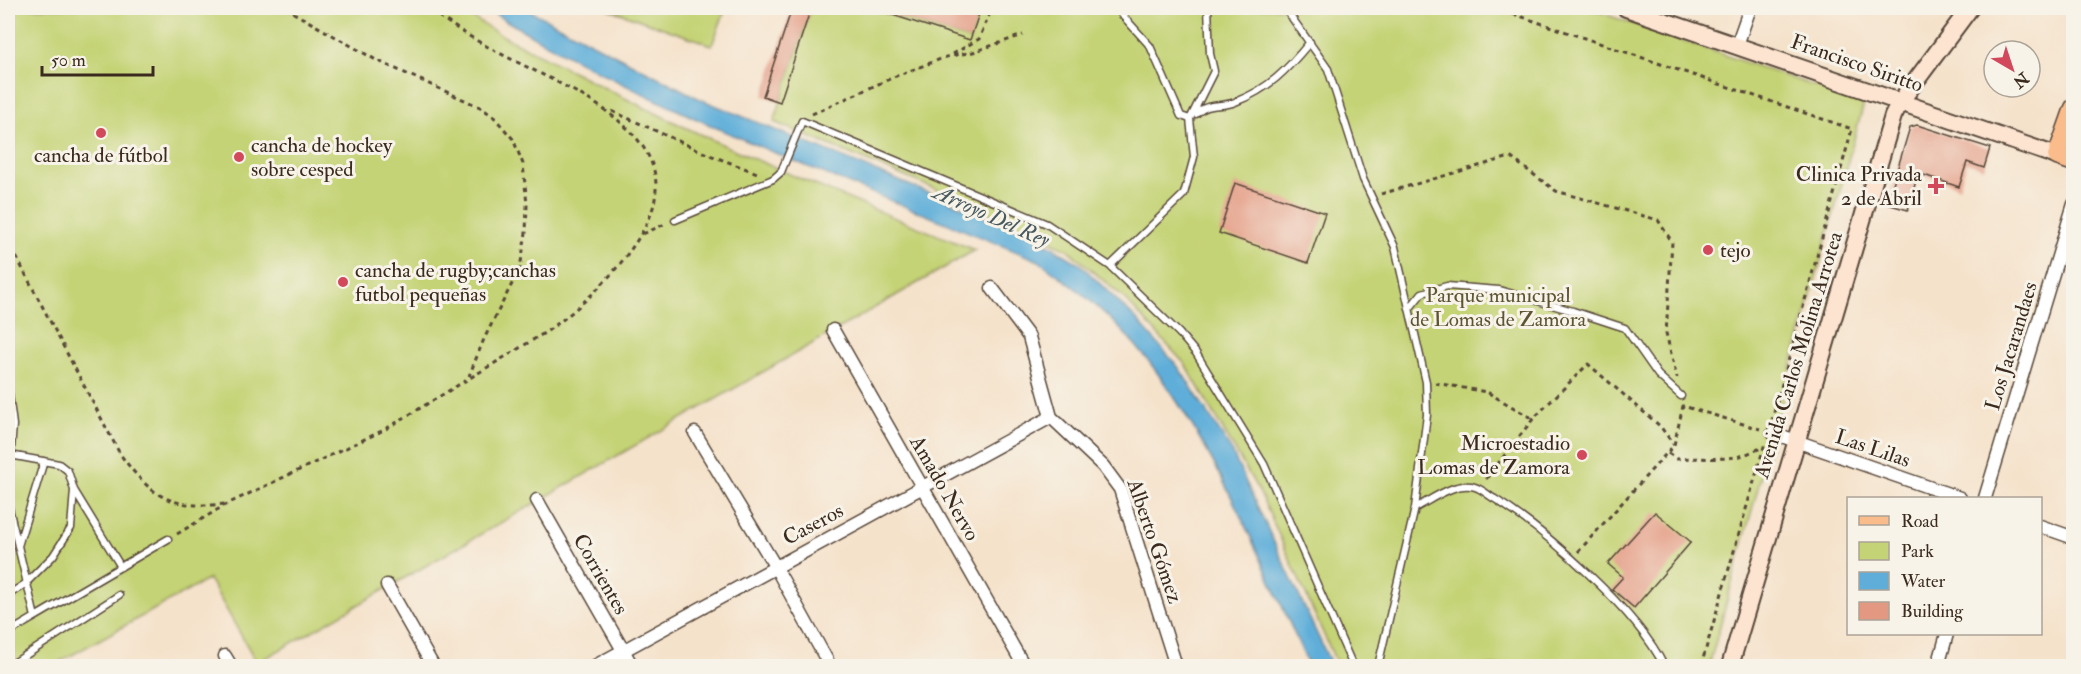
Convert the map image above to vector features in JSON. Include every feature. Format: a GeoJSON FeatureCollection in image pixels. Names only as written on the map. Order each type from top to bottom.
{"type":"FeatureCollection","features":[{"type":"Feature","properties":{"kind":"main road"},"geometry":{"type":"LineString","coordinates":[[2065,159],[2073,108]]}},
{"type":"Feature","properties":{"kind":"street","name":"Francisco Siritto"},"geometry":{"type":"LineString","coordinates":[[1626,8],[2065,159]]}},
{"type":"Feature","properties":{"kind":"street"},"geometry":{"type":"LineString","coordinates":[[1737,45],[1750,8]]}},
{"type":"Feature","properties":{"kind":"street","name":"Avenida Carlos Molina Arrotea"},"geometry":{"type":"LineString","coordinates":[[1730,666],[1893,116],[1900,102],[1970,8]]}},
{"type":"Feature","properties":{"kind":"street","name":"Los Jacarandaes"},"geometry":{"type":"LineString","coordinates":[[1985,497],[2073,204]]}},
{"type":"Feature","properties":{"kind":"street"},"geometry":{"type":"LineString","coordinates":[[992,288],[1029,337],[1051,417]]}},
{"type":"Feature","properties":{"kind":"street","name":"Amado Nervo"},"geometry":{"type":"LineString","coordinates":[[832,330],[1024,666]]}},
{"type":"Feature","properties":{"kind":"street","name":"Caseros"},"geometry":{"type":"LineString","coordinates":[[595,666],[1051,417]]}},
{"type":"Feature","properties":{"kind":"street","name":"Alberto Gómez"},"geometry":{"type":"LineString","coordinates":[[1051,417],[1102,466],[1120,489],[1176,666]]}},
{"type":"Feature","properties":{"kind":"street"},"geometry":{"type":"LineString","coordinates":[[695,433],[775,566],[830,666]]}},
{"type":"Feature","properties":{"kind":"street","name":"Las Lilas"},"geometry":{"type":"LineString","coordinates":[[1771,433],[1957,497]]}},
{"type":"Feature","properties":{"kind":"street","name":"Corrientes"},"geometry":{"type":"LineString","coordinates":[[537,500],[632,666]]}},
{"type":"Feature","properties":{"kind":"street"},"geometry":{"type":"LineString","coordinates":[[2042,527],[2073,538]]}},
{"type":"Feature","properties":{"kind":"street"},"geometry":{"type":"LineString","coordinates":[[387,585],[433,666]]}},
{"type":"Feature","properties":{"kind":"street"},"geometry":{"type":"LineString","coordinates":[[1938,666],[1946,635]]}},
{"type":"Feature","properties":{"kind":"lane"},"geometry":{"type":"LineString","coordinates":[[1116,8],[1150,45],[1181,117],[1190,119]]}},
{"type":"Feature","properties":{"kind":"lane"},"geometry":{"type":"LineString","coordinates":[[1110,266],[1184,194],[1194,157],[1190,119],[1214,71],[1210,54],[1208,8]]}},
{"type":"Feature","properties":{"kind":"lane"},"geometry":{"type":"LineString","coordinates":[[1285,8],[1328,69],[1363,179],[1395,247],[1426,382],[1427,415],[1415,508],[1378,666]]}},
{"type":"Feature","properties":{"kind":"lane"},"geometry":{"type":"LineString","coordinates":[[1190,119],[1204,106],[1232,104],[1259,91],[1286,72],[1310,42]]}},
{"type":"Feature","properties":{"kind":"lane"},"geometry":{"type":"LineString","coordinates":[[675,220],[773,179],[781,172],[800,125],[1047,224],[1110,266],[1188,342],[1252,442],[1276,490],[1353,666]]}},
{"type":"Feature","properties":{"kind":"lane"},"geometry":{"type":"LineString","coordinates":[[1409,309],[1422,293],[1447,286],[1499,290],[1572,311],[1625,328],[1658,375],[1681,396]]}},
{"type":"Feature","properties":{"kind":"lane"},"geometry":{"type":"LineString","coordinates":[[8,387],[13,425],[8,485]]}},
{"type":"Feature","properties":{"kind":"lane"},"geometry":{"type":"LineString","coordinates":[[10,455],[59,464],[68,471],[74,489],[121,567]]}},
{"type":"Feature","properties":{"kind":"lane"},"geometry":{"type":"LineString","coordinates":[[17,548],[44,461]]}},
{"type":"Feature","properties":{"kind":"lane"},"geometry":{"type":"LineString","coordinates":[[1415,508],[1457,487],[1474,487],[1516,512],[1572,559],[1624,612],[1664,666]]}},
{"type":"Feature","properties":{"kind":"lane"},"geometry":{"type":"LineString","coordinates":[[8,595],[25,584],[53,556],[71,528],[74,489]]}},
{"type":"Feature","properties":{"kind":"lane"},"geometry":{"type":"LineString","coordinates":[[8,504],[25,584],[35,617]]}},
{"type":"Feature","properties":{"kind":"lane"},"geometry":{"type":"LineString","coordinates":[[8,633],[168,539]]}},
{"type":"Feature","properties":{"kind":"lane"},"geometry":{"type":"LineString","coordinates":[[9,666],[119,595]]}},
{"type":"Feature","properties":{"kind":"path"},"geometry":{"type":"LineString","coordinates":[[285,8],[376,60],[480,107],[493,116],[513,139],[526,178],[524,250],[520,268],[484,339],[469,376]]}},
{"type":"Feature","properties":{"kind":"path"},"geometry":{"type":"LineString","coordinates":[[428,8],[469,36],[607,109],[707,154],[773,179]]}},
{"type":"Feature","properties":{"kind":"path"},"geometry":{"type":"LineString","coordinates":[[800,125],[822,108],[971,46],[979,39],[992,8]]}},
{"type":"Feature","properties":{"kind":"path"},"geometry":{"type":"LineString","coordinates":[[1496,8],[1852,129],[1771,433],[1764,447],[1701,666]]}},
{"type":"Feature","properties":{"kind":"path"},"geometry":{"type":"LineString","coordinates":[[946,57],[973,52],[1023,35]]}},
{"type":"Feature","properties":{"kind":"path"},"geometry":{"type":"LineString","coordinates":[[168,539],[227,504],[384,430],[569,316],[633,248],[655,203],[655,174],[649,159],[637,139],[607,109]]}},
{"type":"Feature","properties":{"kind":"path"},"geometry":{"type":"LineString","coordinates":[[1370,196],[1510,157],[1556,191],[1658,220],[1672,242],[1666,333],[1683,406],[1674,445],[1572,559]]}},
{"type":"Feature","properties":{"kind":"path"},"geometry":{"type":"LineString","coordinates":[[641,234],[675,220]]}},
{"type":"Feature","properties":{"kind":"path"},"geometry":{"type":"LineString","coordinates":[[8,241],[130,469],[152,491],[178,505],[196,507],[227,504]]}},
{"type":"Feature","properties":{"kind":"path"},"geometry":{"type":"LineString","coordinates":[[1493,487],[1485,478],[1533,419],[1588,364],[1660,426],[1674,445]]}},
{"type":"Feature","properties":{"kind":"path"},"geometry":{"type":"LineString","coordinates":[[1426,382],[1487,392],[1533,419]]}},
{"type":"Feature","properties":{"kind":"path"},"geometry":{"type":"LineString","coordinates":[[1683,406],[1771,433]]}},
{"type":"Feature","properties":{"kind":"path"},"geometry":{"type":"LineString","coordinates":[[1668,453],[1677,459],[1717,458],[1737,456],[1764,447]]}},
{"type":"Feature","properties":{"kind":"green space"},"geometry":{"type":"Polygon","coordinates":[[[8,8],[459,8],[515,42],[672,121],[823,188],[975,250],[257,663],[209,579],[52,666],[8,666],[8,8]]]}},
{"type":"Feature","properties":{"kind":"green space"},"geometry":{"type":"Polygon","coordinates":[[[606,8],[726,8],[712,45],[606,8]]]}},
{"type":"Feature","properties":{"kind":"green space","name":"Parque municipal de Lomas de Zamora"},"geometry":{"type":"Polygon","coordinates":[[[811,8],[869,8],[970,40],[981,8],[1587,8],[1864,103],[1709,666],[1338,666],[1260,493],[1185,364],[1126,300],[1067,249],[973,205],[774,122],[811,8]]]}},
{"type":"Feature","properties":{"kind":"water"},"geometry":{"type":"Polygon","coordinates":[[[485,8],[525,8],[700,99],[1036,237],[1080,264],[1138,321],[1179,368],[1230,448],[1332,666],[1309,666],[1224,482],[1184,412],[1161,378],[1120,329],[1073,287],[1039,261],[687,115],[618,82],[485,8]]]}},
{"type":"Feature","properties":{"kind":"building"},"geometry":{"type":"Polygon","coordinates":[[[792,8],[811,8],[780,102],[763,96],[792,8]]]}},
{"type":"Feature","properties":{"kind":"building"},"geometry":{"type":"Polygon","coordinates":[[[877,8],[981,8],[970,40],[877,10],[877,8]]]}},
{"type":"Feature","properties":{"kind":"building","name":"Clinica Privada 2 de Abril"},"geometry":{"type":"Polygon","coordinates":[[[1917,125],[1990,148],[1984,168],[1967,162],[1959,187],[1918,173],[1908,210],[1887,204],[1910,127],[1917,125]]]}},
{"type":"Feature","properties":{"kind":"building"},"geometry":{"type":"Polygon","coordinates":[[[1235,183],[1325,213],[1308,263],[1219,233],[1235,183]]]}},
{"type":"Feature","properties":{"kind":"building"},"geometry":{"type":"Polygon","coordinates":[[[1655,512],[1691,542],[1634,608],[1612,589],[1623,577],[1608,564],[1655,512]]]}},
{"type":"Feature","properties":{"kind":"place","name":"cancha de fútbol"},"geometry":{"type":"Point","coordinates":[101,133]}},
{"type":"Feature","properties":{"kind":"place","name":"cancha de hockey sobre cesped"},"geometry":{"type":"Point","coordinates":[239,157]}},
{"type":"Feature","properties":{"kind":"place","name":"Clinica Privada 2 de Abril"},"geometry":{"type":"Point","coordinates":[1936,186]}},
{"type":"Feature","properties":{"kind":"place","name":"tejo"},"geometry":{"type":"Point","coordinates":[1708,250]}},
{"type":"Feature","properties":{"kind":"place","name":"cancha de rugby;canchas futbol pequeñas"},"geometry":{"type":"Point","coordinates":[343,282]}},
{"type":"Feature","properties":{"kind":"place","name":"Microestadio Lomas de Zamora"},"geometry":{"type":"Point","coordinates":[1582,455]}},
{"type":"Feature","properties":{"kind":"water label","name":"Arroyo Del Rey"},"geometry":{"type":"Point","coordinates":[992,215]}}]}
